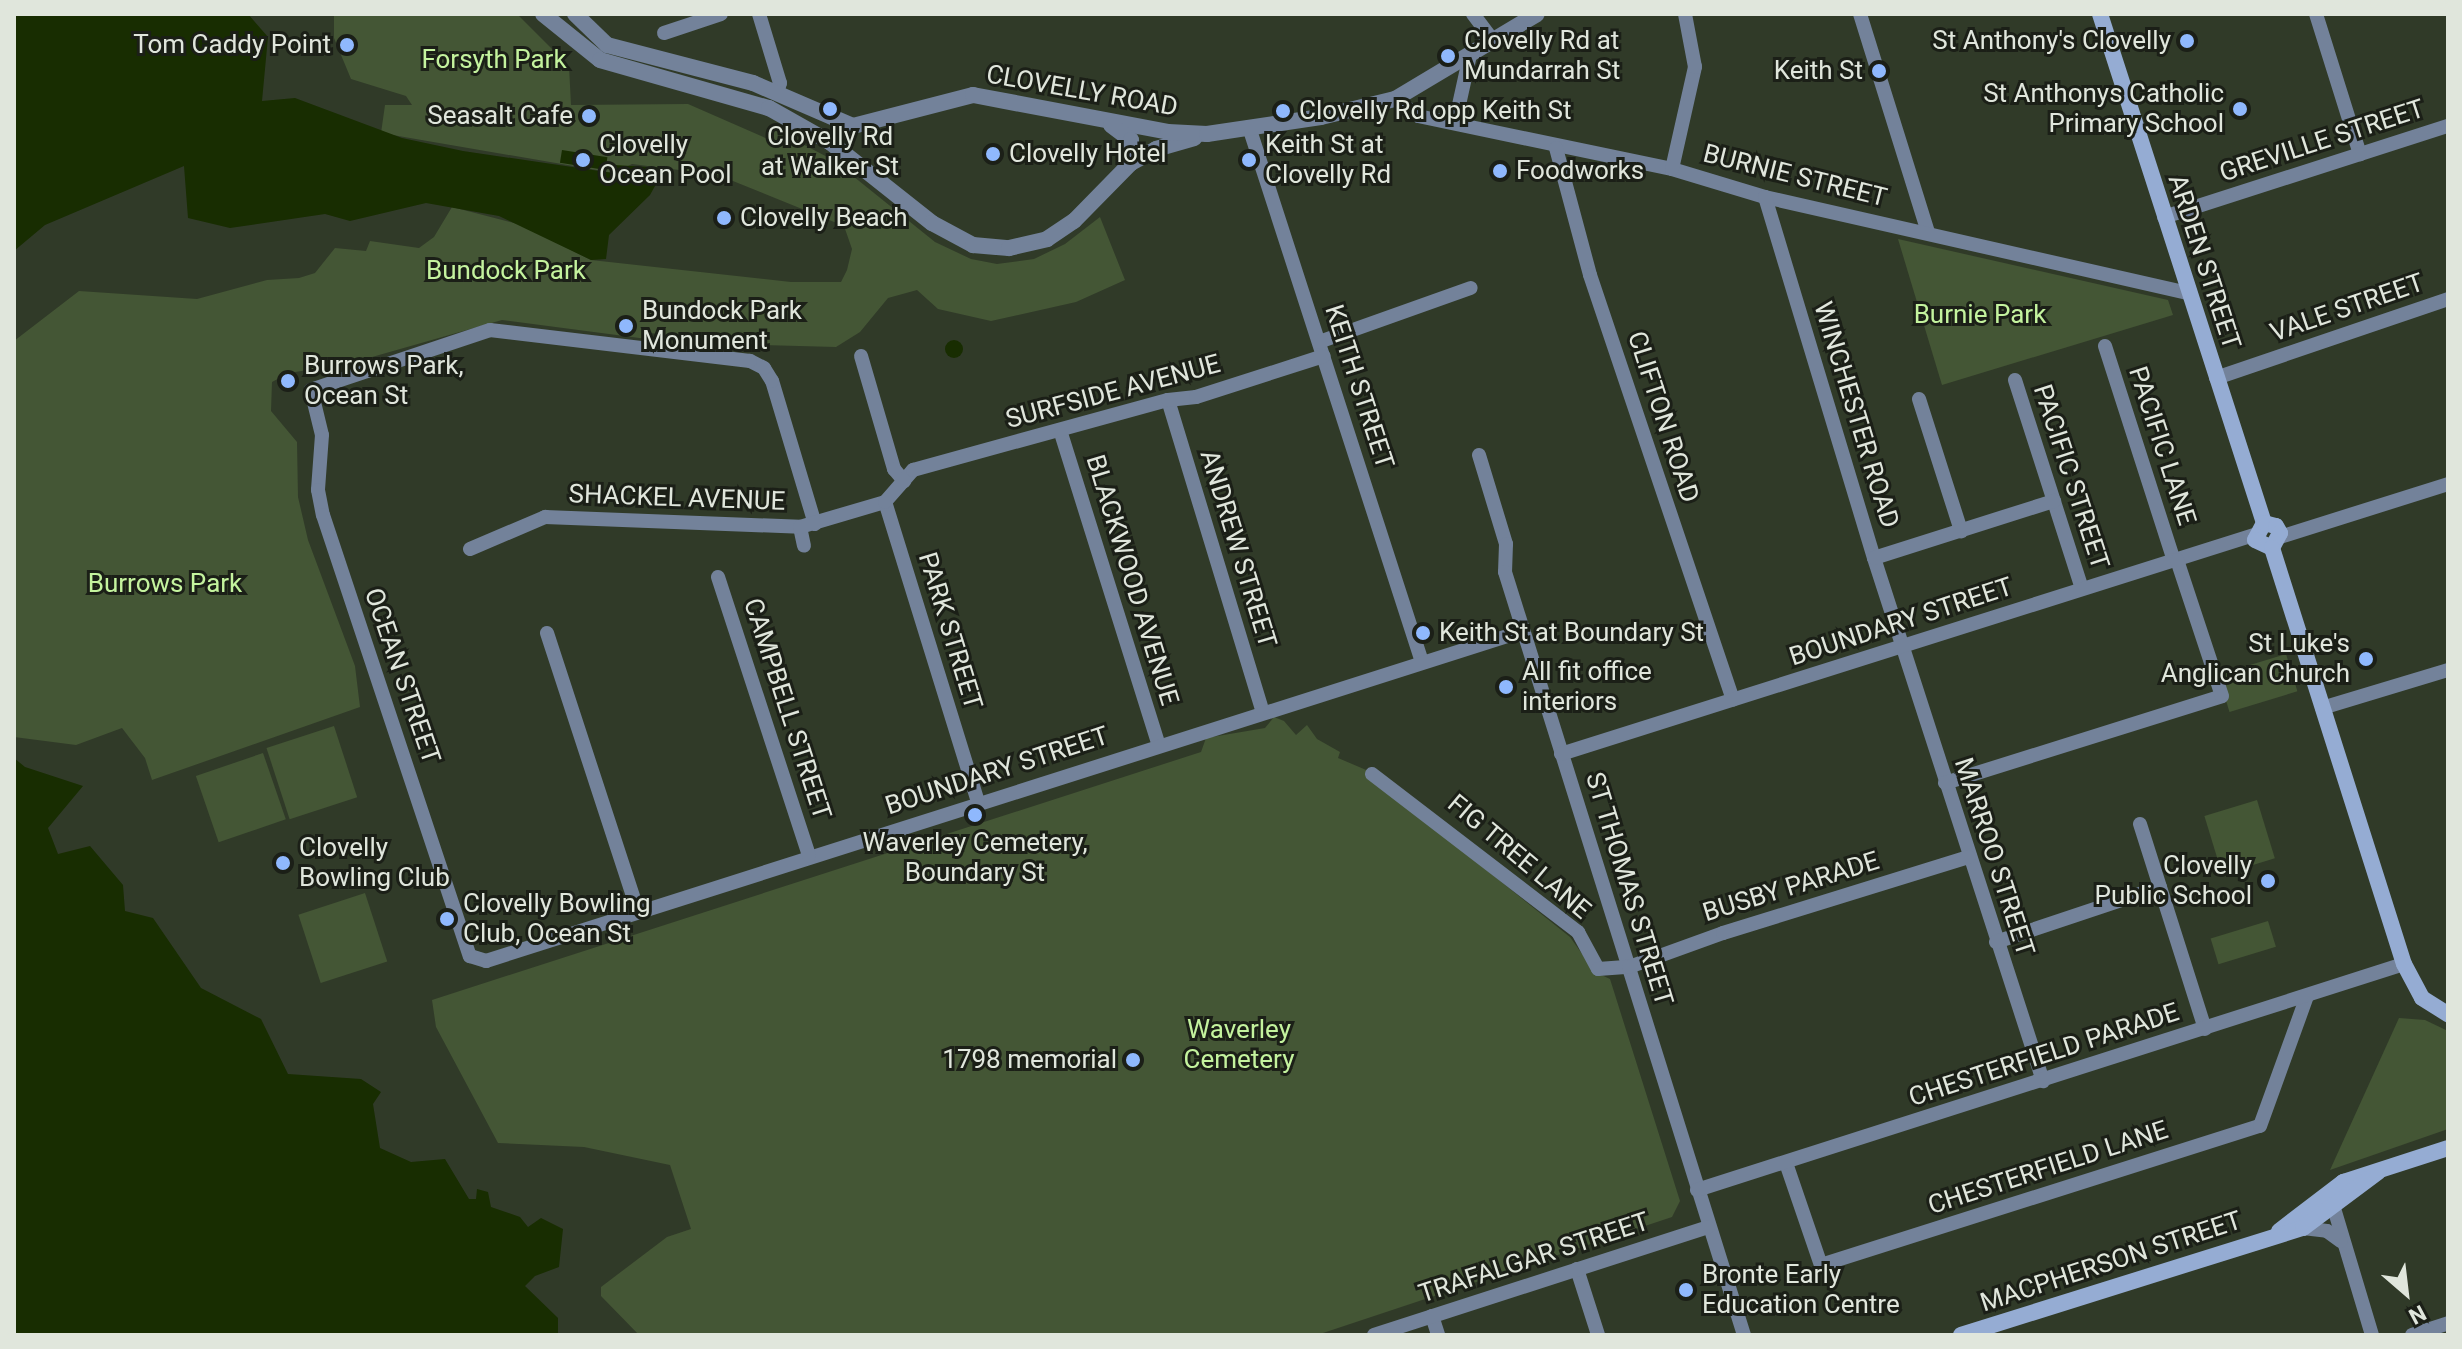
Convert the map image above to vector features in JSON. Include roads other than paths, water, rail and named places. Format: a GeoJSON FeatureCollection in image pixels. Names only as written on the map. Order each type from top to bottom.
{"type":"FeatureCollection","features":[{"type":"Feature","properties":{"kind":"main road","name":"ARDEN STREET"},"geometry":{"type":"LineString","coordinates":[[2100,14],[2216,378],[2259,529]]}},
{"type":"Feature","properties":{"kind":"main road"},"geometry":{"type":"LineString","coordinates":[[2259,529],[2276,526],[2276,542],[2322,708],[2404,964],[2417,992],[2448,1014]]}},
{"type":"Feature","properties":{"kind":"main road","name":"MACPHERSON STREET"},"geometry":{"type":"LineString","coordinates":[[1961,1335],[1984,1331],[2303,1228],[2343,1182],[2448,1148]]}},
{"type":"Feature","properties":{"kind":"main road","name":"MACPHERSON STREET"},"geometry":{"type":"LineString","coordinates":[[2275,1235],[2328,1200]]}},
{"type":"Feature","properties":{"kind":"street"},"geometry":{"type":"LineString","coordinates":[[543,14],[600,60],[769,108],[867,167],[952,236],[983,247],[1009,248],[1047,239],[1074,221],[1131,163],[1156,149],[1207,134]]}},
{"type":"Feature","properties":{"kind":"street","name":"CLOVELLY ROAD"},"geometry":{"type":"LineString","coordinates":[[575,14],[607,45],[777,93],[853,126],[973,95],[1106,122],[1207,134],[1350,112],[1395,99],[1537,14]]}},
{"type":"Feature","properties":{"kind":"street"},"geometry":{"type":"LineString","coordinates":[[664,33],[721,14]]}},
{"type":"Feature","properties":{"kind":"street"},"geometry":{"type":"LineString","coordinates":[[759,14],[780,83],[769,108]]}},
{"type":"Feature","properties":{"kind":"street"},"geometry":{"type":"LineString","coordinates":[[1473,14],[1492,39]]}},
{"type":"Feature","properties":{"kind":"street"},"geometry":{"type":"LineString","coordinates":[[1672,169],[1695,67],[1685,14]]}},
{"type":"Feature","properties":{"kind":"street"},"geometry":{"type":"LineString","coordinates":[[1860,14],[1928,232]]}},
{"type":"Feature","properties":{"kind":"street"},"geometry":{"type":"LineString","coordinates":[[2316,14],[2360,154]]}},
{"type":"Feature","properties":{"kind":"street"},"geometry":{"type":"LineString","coordinates":[[1455,123],[1470,55]]}},
{"type":"Feature","properties":{"kind":"street","name":"BURNIE STREET"},"geometry":{"type":"LineString","coordinates":[[1395,99],[1408,113],[1556,148],[1672,169],[1765,197],[1928,232],[2052,265],[2188,293]]}},
{"type":"Feature","properties":{"kind":"street"},"geometry":{"type":"LineString","coordinates":[[1106,122],[1131,140],[1131,163]]}},
{"type":"Feature","properties":{"kind":"street","name":"GREVILLE STREET"},"geometry":{"type":"LineString","coordinates":[[2164,217],[2448,126]]}},
{"type":"Feature","properties":{"kind":"street","name":"KEITH STREET"},"geometry":{"type":"LineString","coordinates":[[1249,127],[1422,662]]}},
{"type":"Feature","properties":{"kind":"street","name":"CLIFTON ROAD"},"geometry":{"type":"LineString","coordinates":[[1556,148],[1590,275],[1733,700]]}},
{"type":"Feature","properties":{"kind":"street","name":"WINCHESTER ROAD"},"geometry":{"type":"LineString","coordinates":[[1765,197],[1902,647]]}},
{"type":"Feature","properties":{"kind":"street","name":"SURFSIDE AVENUE"},"geometry":{"type":"LineString","coordinates":[[909,475],[1168,400],[1196,397],[1471,288]]}},
{"type":"Feature","properties":{"kind":"street","name":"VALE STREET"},"geometry":{"type":"LineString","coordinates":[[2216,378],[2448,299]]}},
{"type":"Feature","properties":{"kind":"street","name":"OCEAN STREET"},"geometry":{"type":"LineString","coordinates":[[486,961],[473,959],[464,944],[323,515],[318,490],[322,435],[311,390],[490,330],[750,361],[764,368],[772,381],[807,525]]}},
{"type":"Feature","properties":{"kind":"street","name":"PACIFIC LANE"},"geometry":{"type":"LineString","coordinates":[[1945,783],[2222,696],[2105,346]]}},
{"type":"Feature","properties":{"kind":"street"},"geometry":{"type":"LineString","coordinates":[[861,356],[894,469],[909,475],[885,502]]}},
{"type":"Feature","properties":{"kind":"street","name":"PACIFIC STREET"},"geometry":{"type":"LineString","coordinates":[[2015,380],[2082,589]]}},
{"type":"Feature","properties":{"kind":"street"},"geometry":{"type":"LineString","coordinates":[[1919,399],[1961,531]]}},
{"type":"Feature","properties":{"kind":"street","name":"ANDREW STREET"},"geometry":{"type":"LineString","coordinates":[[1168,400],[1263,712]]}},
{"type":"Feature","properties":{"kind":"street","name":"BLACKWOOD AVENUE"},"geometry":{"type":"LineString","coordinates":[[1060,430],[1159,745]]}},
{"type":"Feature","properties":{"kind":"street","name":"ST THOMAS STREET"},"geometry":{"type":"LineString","coordinates":[[1479,455],[1506,544],[1505,572],[1744,1335]]}},
{"type":"Feature","properties":{"kind":"street"},"geometry":{"type":"LineString","coordinates":[[2276,542],[2448,484]]}},
{"type":"Feature","properties":{"kind":"street"},"geometry":{"type":"LineString","coordinates":[[1874,558],[2054,501]]}},
{"type":"Feature","properties":{"kind":"street","name":"SHACKEL AVENUE"},"geometry":{"type":"LineString","coordinates":[[470,549],[545,517],[807,525],[885,502]]}},
{"type":"Feature","properties":{"kind":"street","name":"PARK STREET"},"geometry":{"type":"LineString","coordinates":[[885,502],[978,802]]}},
{"type":"Feature","properties":{"kind":"street"},"geometry":{"type":"LineString","coordinates":[[804,546],[807,525]]}},
{"type":"Feature","properties":{"kind":"street","name":"BOUNDARY STREET"},"geometry":{"type":"LineString","coordinates":[[1561,754],[2176,561],[2259,529]]}},
{"type":"Feature","properties":{"kind":"street","name":"CAMPBELL STREET"},"geometry":{"type":"LineString","coordinates":[[718,577],[809,856]]}},
{"type":"Feature","properties":{"kind":"street","name":"BOUNDARY STREET"},"geometry":{"type":"LineString","coordinates":[[486,961],[1523,631]]}},
{"type":"Feature","properties":{"kind":"street"},"geometry":{"type":"LineString","coordinates":[[547,633],[638,911]]}},
{"type":"Feature","properties":{"kind":"street","name":"MARROO STREET"},"geometry":{"type":"LineString","coordinates":[[1902,647],[2043,1081]]}},
{"type":"Feature","properties":{"kind":"street"},"geometry":{"type":"LineString","coordinates":[[2322,708],[2448,670]]}},
{"type":"Feature","properties":{"kind":"street","name":"FIG TREE LANE"},"geometry":{"type":"LineString","coordinates":[[1372,774],[1578,932],[1598,969],[1629,967]]}},
{"type":"Feature","properties":{"kind":"street"},"geometry":{"type":"LineString","coordinates":[[2140,824],[2205,1029]]}},
{"type":"Feature","properties":{"kind":"street","name":"BUSBY PARADE"},"geometry":{"type":"LineString","coordinates":[[1629,967],[1723,933],[1969,857]]}},
{"type":"Feature","properties":{"kind":"street"},"geometry":{"type":"LineString","coordinates":[[1996,942],[2160,887]]}},
{"type":"Feature","properties":{"kind":"street","name":"CHESTERFIELD PARADE"},"geometry":{"type":"LineString","coordinates":[[1697,1190],[2404,964]]}},
{"type":"Feature","properties":{"kind":"street","name":"CHESTERFIELD LANE"},"geometry":{"type":"LineString","coordinates":[[1786,1163],[1821,1265],[2260,1126],[2307,996]]}},
{"type":"Feature","properties":{"kind":"street"},"geometry":{"type":"LineString","coordinates":[[2328,1200],[2372,1335]]}},
{"type":"Feature","properties":{"kind":"street","name":"TRAFALGAR STREET"},"geometry":{"type":"LineString","coordinates":[[1374,1335],[1708,1227]]}},
{"type":"Feature","properties":{"kind":"street"},"geometry":{"type":"LineString","coordinates":[[2303,1228],[2327,1231],[2341,1241]]}},
{"type":"Feature","properties":{"kind":"street"},"geometry":{"type":"LineString","coordinates":[[1577,1269],[1598,1335]]}},
{"type":"Feature","properties":{"kind":"street"},"geometry":{"type":"LineString","coordinates":[[1432,1316],[1438,1335]]}},
{"type":"Feature","properties":{"kind":"street"},"geometry":{"type":"LineString","coordinates":[[2412,1335],[2448,1323]]}},
{"type":"Feature","properties":{"kind":"place","name":"St Anthony's Clovelly"},"geometry":{"type":"Point","coordinates":[2187,41]}},
{"type":"Feature","properties":{"kind":"place","name":"Tom Caddy Point"},"geometry":{"type":"Point","coordinates":[347,45]}},
{"type":"Feature","properties":{"kind":"place","name":"Clovelly Rd at Mundarrah St"},"geometry":{"type":"Point","coordinates":[1448,56]}},
{"type":"Feature","properties":{"kind":"place","name":"Keith St"},"geometry":{"type":"Point","coordinates":[1879,71]}},
{"type":"Feature","properties":{"kind":"place","name":"Clovelly Rd at Walker St"},"geometry":{"type":"Point","coordinates":[830,109]}},
{"type":"Feature","properties":{"kind":"place","name":"St Anthonys Catholic Primary School"},"geometry":{"type":"Point","coordinates":[2240,109]}},
{"type":"Feature","properties":{"kind":"place","name":"Clovelly Rd opp Keith St"},"geometry":{"type":"Point","coordinates":[1283,111]}},
{"type":"Feature","properties":{"kind":"place","name":"Seasalt Cafe"},"geometry":{"type":"Point","coordinates":[589,116]}},
{"type":"Feature","properties":{"kind":"place","name":"Clovelly Hotel"},"geometry":{"type":"Point","coordinates":[993,154]}},
{"type":"Feature","properties":{"kind":"place","name":"Clovelly Ocean Pool"},"geometry":{"type":"Point","coordinates":[583,160]}},
{"type":"Feature","properties":{"kind":"place","name":"Keith St at Clovelly Rd"},"geometry":{"type":"Point","coordinates":[1249,160]}},
{"type":"Feature","properties":{"kind":"place","name":"Foodworks"},"geometry":{"type":"Point","coordinates":[1500,171]}},
{"type":"Feature","properties":{"kind":"place","name":"Clovelly Beach"},"geometry":{"type":"Point","coordinates":[724,218]}},
{"type":"Feature","properties":{"kind":"place","name":"Bundock Park Monument"},"geometry":{"type":"Point","coordinates":[626,326]}},
{"type":"Feature","properties":{"kind":"place","name":"Burrows Park, Ocean St"},"geometry":{"type":"Point","coordinates":[288,381]}},
{"type":"Feature","properties":{"kind":"place","name":"Keith St at Boundary St"},"geometry":{"type":"Point","coordinates":[1423,633]}},
{"type":"Feature","properties":{"kind":"place","name":"St Luke's Anglican Church"},"geometry":{"type":"Point","coordinates":[2366,659]}},
{"type":"Feature","properties":{"kind":"place","name":"All fit office interiors"},"geometry":{"type":"Point","coordinates":[1506,687]}},
{"type":"Feature","properties":{"kind":"place","name":"Waverley Cemetery, Boundary St"},"geometry":{"type":"Point","coordinates":[975,815]}},
{"type":"Feature","properties":{"kind":"place","name":"Clovelly Bowling Club"},"geometry":{"type":"Point","coordinates":[283,863]}},
{"type":"Feature","properties":{"kind":"place","name":"Clovelly Public School"},"geometry":{"type":"Point","coordinates":[2268,881]}},
{"type":"Feature","properties":{"kind":"place","name":"Clovelly Bowling Club, Ocean St"},"geometry":{"type":"Point","coordinates":[447,919]}},
{"type":"Feature","properties":{"kind":"place","name":"1798 memorial"},"geometry":{"type":"Point","coordinates":[1133,1060]}},
{"type":"Feature","properties":{"kind":"place","name":"Bronte Early Education Centre"},"geometry":{"type":"Point","coordinates":[1686,1290]}},
{"type":"Feature","properties":{"kind":"park label","name":"Forsyth Park"},"geometry":{"type":"Point","coordinates":[494,60]}},
{"type":"Feature","properties":{"kind":"park label","name":"Bundock Park"},"geometry":{"type":"Point","coordinates":[506,271]}},
{"type":"Feature","properties":{"kind":"park label","name":"Burnie Park"},"geometry":{"type":"Point","coordinates":[1980,315]}},
{"type":"Feature","properties":{"kind":"park label","name":"Burrows Park"},"geometry":{"type":"Point","coordinates":[165,584]}},
{"type":"Feature","properties":{"kind":"park label","name":"Waverley Cemetery"},"geometry":{"type":"Point","coordinates":[1239,1045]}}]}
